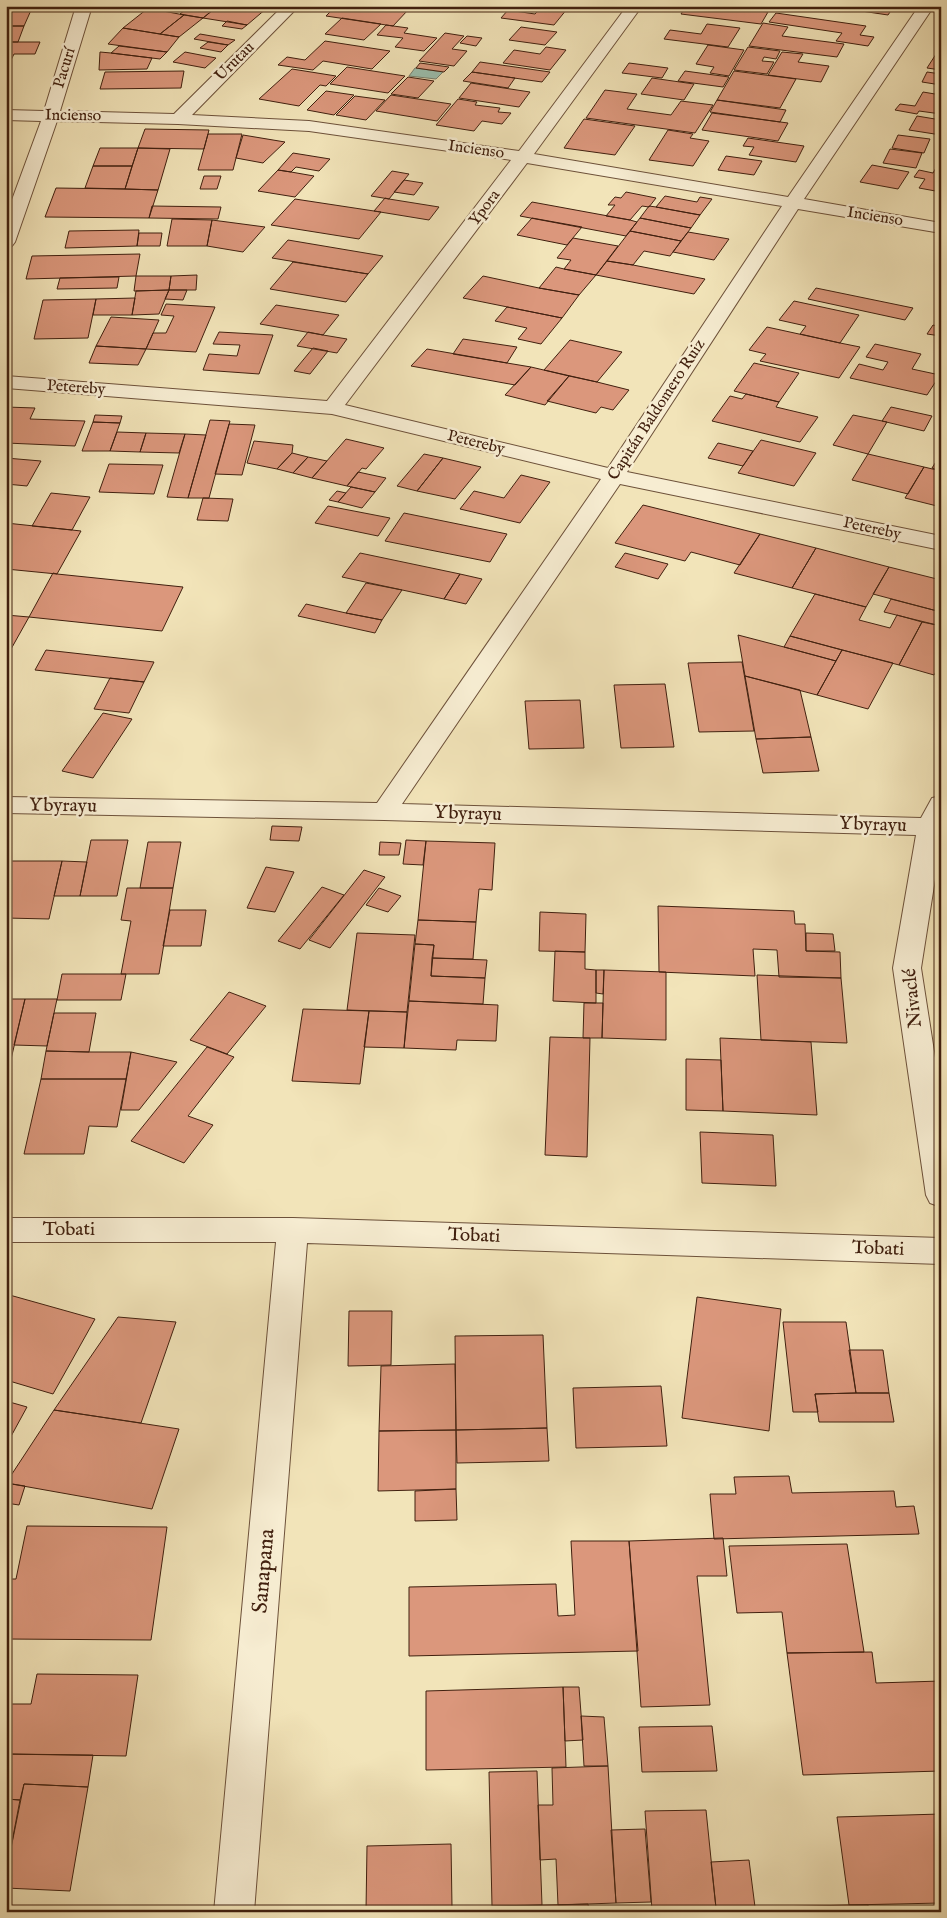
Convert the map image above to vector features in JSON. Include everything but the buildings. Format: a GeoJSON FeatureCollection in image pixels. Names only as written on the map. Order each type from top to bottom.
{"type":"FeatureCollection","features":[{"type":"Feature","properties":{"kind":"street","name":"Pacurí"},"geometry":{"type":"LineString","coordinates":[[6,242],[51,115],[84,6]]}},
{"type":"Feature","properties":{"kind":"street","name":"Urutau"},"geometry":{"type":"LineString","coordinates":[[178,119],[292,6]]}},
{"type":"Feature","properties":{"kind":"street","name":"Ypora"},"geometry":{"type":"LineString","coordinates":[[332,408],[524,158],[635,6]]}},
{"type":"Feature","properties":{"kind":"street","name":"Capitán Baldomero Ruiz"},"geometry":{"type":"LineString","coordinates":[[384,812],[614,476],[793,203],[927,6]]}},
{"type":"Feature","properties":{"kind":"street","name":"Incienso"},"geometry":{"type":"LineString","coordinates":[[6,115],[178,119],[309,126],[524,158],[941,228]]}},
{"type":"Feature","properties":{"kind":"street","name":"Petereby"},"geometry":{"type":"LineString","coordinates":[[6,382],[332,408],[614,476],[941,543]]}},
{"type":"Feature","properties":{"kind":"street","name":"Ybyrayu"},"geometry":{"type":"LineString","coordinates":[[6,805],[384,812],[935,815]]}},
{"type":"Feature","properties":{"kind":"street","name":"Nivaclé"},"geometry":{"type":"LineString","coordinates":[[935,815],[907,968],[941,1195]]}},
{"type":"Feature","properties":{"kind":"street","name":"Tobati"},"geometry":{"type":"LineString","coordinates":[[6,1230],[293,1230],[941,1251]]}},
{"type":"Feature","properties":{"kind":"street","name":"Sanapana"},"geometry":{"type":"LineString","coordinates":[[234,1912],[293,1230]]}},
{"type":"Feature","properties":{"kind":"shaded area"},"geometry":{"type":"Polygon","coordinates":[[[415,68],[443,72],[436,79],[409,76],[415,68]]]}}]}
